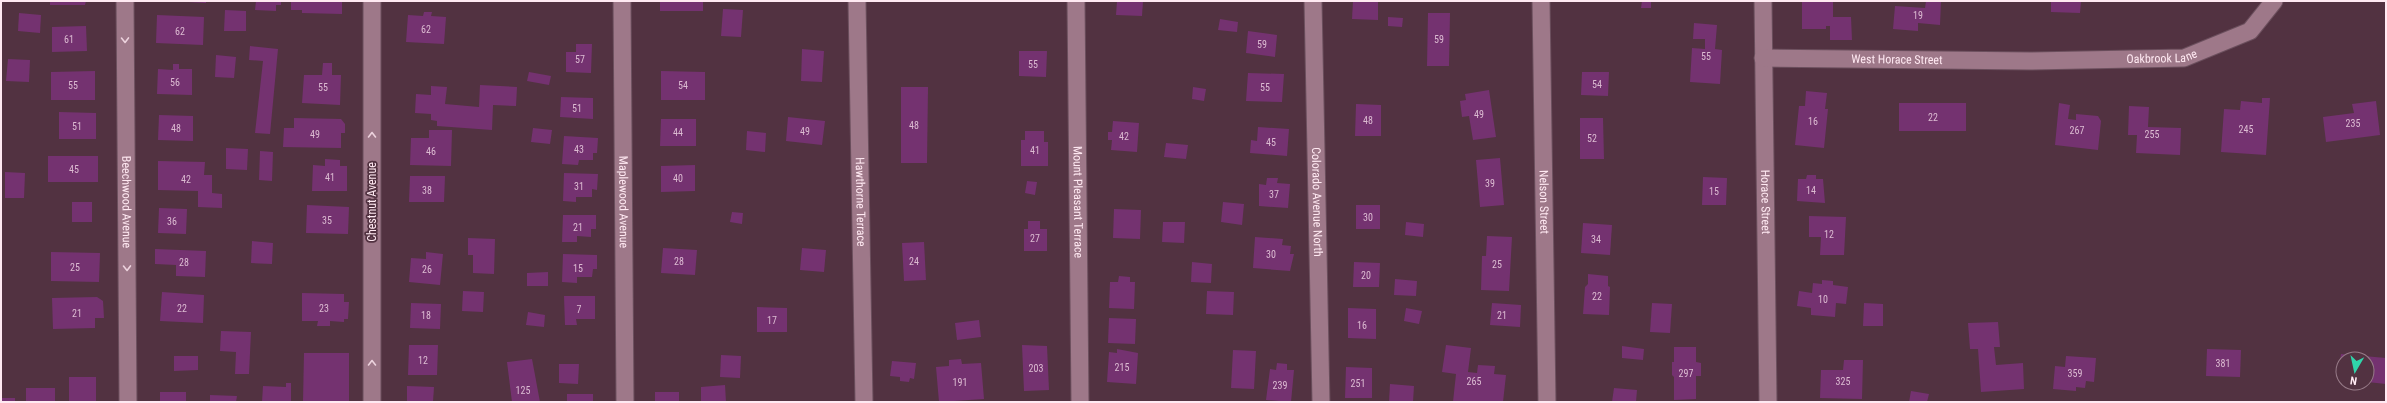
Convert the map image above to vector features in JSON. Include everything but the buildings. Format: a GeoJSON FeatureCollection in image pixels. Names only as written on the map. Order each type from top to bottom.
{"type":"FeatureCollection","features":[{"type":"Feature","properties":{"kind":"street","name":"Beechwood Avenue"},"geometry":{"type":"LineString","coordinates":[[125,1],[128,402]]}},
{"type":"Feature","properties":{"kind":"street","name":"Chestnut Avenue"},"geometry":{"type":"LineString","coordinates":[[372,1],[372,402]]}},
{"type":"Feature","properties":{"kind":"street","name":"Maplewood Avenue"},"geometry":{"type":"LineString","coordinates":[[622,1],[625,402]]}},
{"type":"Feature","properties":{"kind":"street","name":"Hawthorne Terrace"},"geometry":{"type":"LineString","coordinates":[[857,1],[864,402]]}},
{"type":"Feature","properties":{"kind":"street","name":"Mount Pleasant Terrace"},"geometry":{"type":"LineString","coordinates":[[1076,1],[1080,402]]}},
{"type":"Feature","properties":{"kind":"street","name":"Colorado Avenue North"},"geometry":{"type":"LineString","coordinates":[[1313,1],[1321,402]]}},
{"type":"Feature","properties":{"kind":"street","name":"Nelson Street"},"geometry":{"type":"LineString","coordinates":[[1541,1],[1547,402]]}},
{"type":"Feature","properties":{"kind":"street","name":"Horace Street"},"geometry":{"type":"LineString","coordinates":[[1763,1],[1768,402]]}},
{"type":"Feature","properties":{"kind":"street","name":"Oakbrook Lane"},"geometry":{"type":"LineString","coordinates":[[2030,61],[2184,58],[2250,31],[2274,1]]}},
{"type":"Feature","properties":{"kind":"street","name":"West Horace Street"},"geometry":{"type":"LineString","coordinates":[[1763,58],[2030,61]]}}]}
